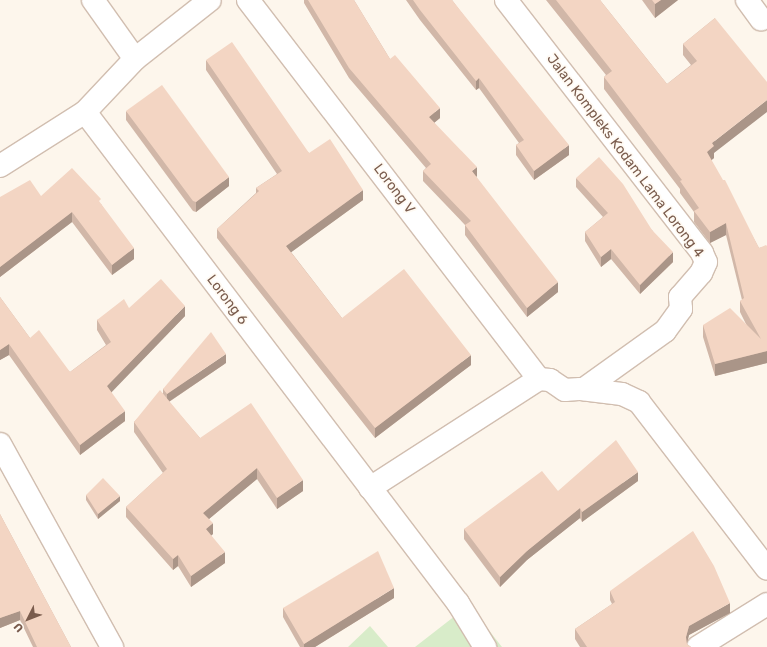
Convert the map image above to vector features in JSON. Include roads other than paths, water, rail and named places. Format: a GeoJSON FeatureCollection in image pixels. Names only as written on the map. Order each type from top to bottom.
{"type":"FeatureCollection","features":[{"type":"Feature","properties":{"kind":"street"},"geometry":{"type":"LineString","coordinates":[[93,0],[135,59]]}},
{"type":"Feature","properties":{"kind":"street"},"geometry":{"type":"LineString","coordinates":[[0,166],[85,112],[135,59],[210,0]]}},
{"type":"Feature","properties":{"kind":"street","name":"Lorong V"},"geometry":{"type":"LineString","coordinates":[[248,0],[539,379]]}},
{"type":"Feature","properties":{"kind":"street","name":"Jalan Kompleks Kodam Lama Lorong 4"},"geometry":{"type":"LineString","coordinates":[[506,0],[702,253],[706,262],[701,273],[680,297],[681,309],[665,331],[584,389]]}},
{"type":"Feature","properties":{"kind":"street"},"geometry":{"type":"LineString","coordinates":[[747,0],[761,19]]}},
{"type":"Feature","properties":{"kind":"street","name":"Lorong 6"},"geometry":{"type":"LineString","coordinates":[[85,112],[458,603],[485,647]]}},
{"type":"Feature","properties":{"kind":"street"},"geometry":{"type":"LineString","coordinates":[[370,488],[539,379],[550,380],[565,390],[584,389],[622,394],[639,402],[767,569]]}},
{"type":"Feature","properties":{"kind":"street"},"geometry":{"type":"LineString","coordinates":[[0,444],[112,647]]}},
{"type":"Feature","properties":{"kind":"street"},"geometry":{"type":"LineString","coordinates":[[698,647],[767,604]]}}]}
